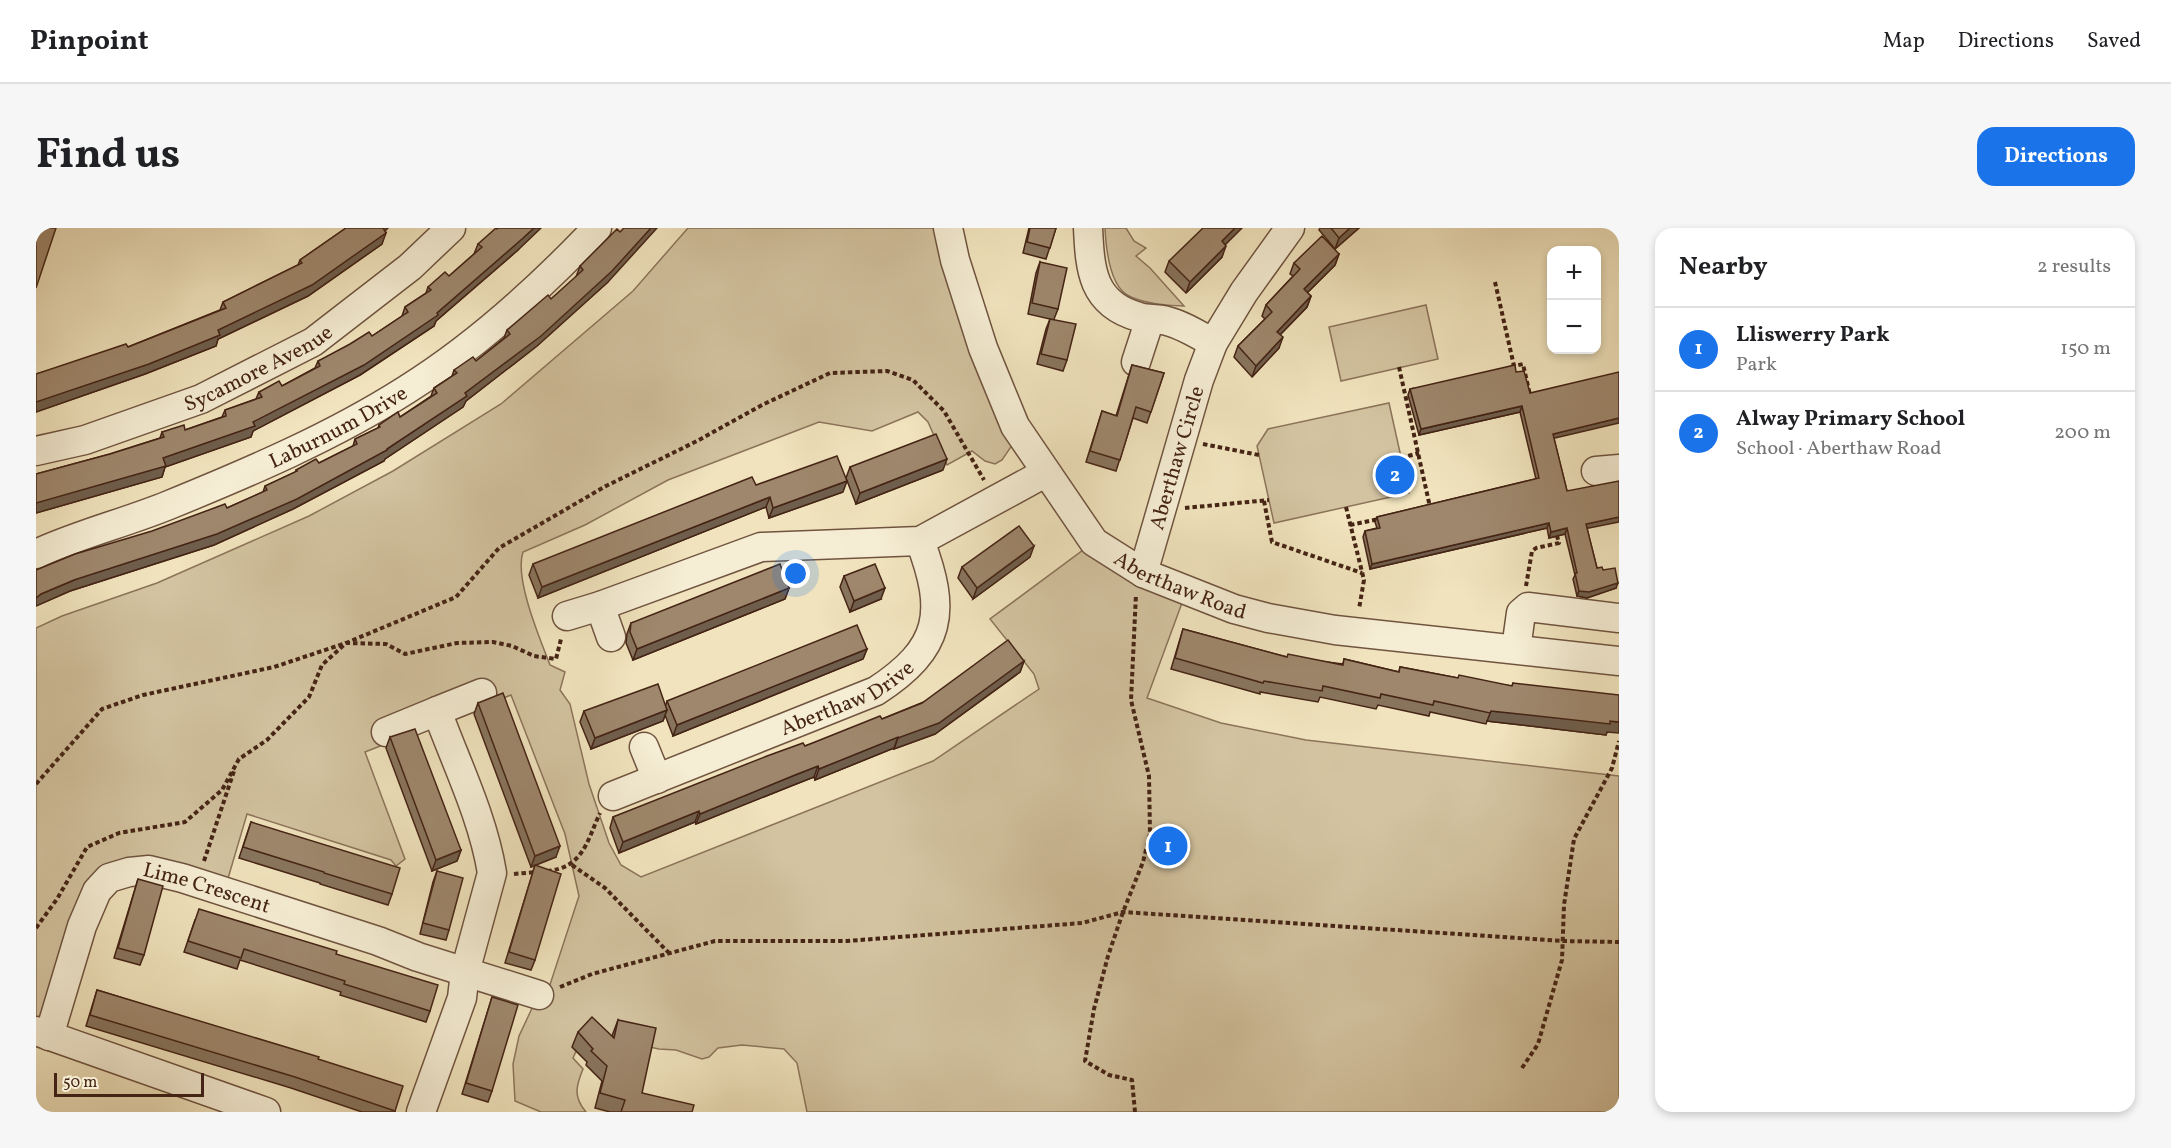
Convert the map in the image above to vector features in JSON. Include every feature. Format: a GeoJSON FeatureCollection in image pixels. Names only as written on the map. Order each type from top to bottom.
{"type":"FeatureCollection","features":[{"type":"Feature","properties":{"kind":"street","name":"Sycamore Avenue"},"geometry":{"type":"LineString","coordinates":[[36,451],[85,440],[201,399],[313,342],[410,267],[451,228]]}},
{"type":"Feature","properties":{"kind":"street","name":"Laburnum Drive"},"geometry":{"type":"LineString","coordinates":[[36,554],[57,544],[166,506],[268,463],[336,430],[407,390],[480,337],[540,284],[597,228]]}},
{"type":"Feature","properties":{"kind":"street","name":"Aberthaw Road"},"geometry":{"type":"LineString","coordinates":[[948,228],[955,260],[990,366],[1015,426],[1094,542],[1139,582],[1268,618],[1335,630],[1619,661]]}},
{"type":"Feature","properties":{"kind":"street"},"geometry":{"type":"LineString","coordinates":[[1089,228],[1090,262],[1096,285],[1113,307],[1140,318],[1166,320],[1213,343]]}},
{"type":"Feature","properties":{"kind":"street","name":"Aberthaw Circle"},"geometry":{"type":"LineString","coordinates":[[1139,582],[1199,380],[1213,343],[1244,292],[1290,228]]}},
{"type":"Feature","properties":{"kind":"street"},"geometry":{"type":"LineString","coordinates":[[1136,362],[1150,319]]}},
{"type":"Feature","properties":{"kind":"street"},"geometry":{"type":"LineString","coordinates":[[567,616],[761,547],[920,541],[1045,473]]}},
{"type":"Feature","properties":{"kind":"street","name":"Aberthaw Drive"},"geometry":{"type":"LineString","coordinates":[[613,796],[876,691],[900,675],[918,656],[931,633],[936,615],[937,597],[933,577],[920,541]]}},
{"type":"Feature","properties":{"kind":"street"},"geometry":{"type":"LineString","coordinates":[[600,606],[611,637]]}},
{"type":"Feature","properties":{"kind":"street"},"geometry":{"type":"LineString","coordinates":[[1516,649],[1521,613],[1528,607],[1619,618]]}},
{"type":"Feature","properties":{"kind":"street"},"geometry":{"type":"LineString","coordinates":[[386,732],[482,693]]}},
{"type":"Feature","properties":{"kind":"street"},"geometry":{"type":"LineString","coordinates":[[421,1112],[462,998],[465,972],[492,873],[476,814],[437,711]]}},
{"type":"Feature","properties":{"kind":"street"},"geometry":{"type":"LineString","coordinates":[[644,747],[657,779]]}},
{"type":"Feature","properties":{"kind":"street","name":"Lime Crescent"},"geometry":{"type":"LineString","coordinates":[[43,1034],[96,891],[109,878],[129,872],[149,870],[378,941],[418,957],[539,995]]}},
{"type":"Feature","properties":{"kind":"street"},"geometry":{"type":"LineString","coordinates":[[43,1034],[266,1112]]}},
{"type":"Feature","properties":{"kind":"path"},"geometry":{"type":"LineString","coordinates":[[1495,282],[1514,366]]}},
{"type":"Feature","properties":{"kind":"path"},"geometry":{"type":"LineString","coordinates":[[1503,369],[1523,364],[1530,394],[1541,392]]}},
{"type":"Feature","properties":{"kind":"path"},"geometry":{"type":"LineString","coordinates":[[1399,368],[1431,506],[1420,509]]}},
{"type":"Feature","properties":{"kind":"path"},"geometry":{"type":"LineString","coordinates":[[36,784],[102,709],[143,695],[274,668],[346,643],[456,597],[499,548],[606,486],[697,441],[762,405],[830,373],[887,371],[913,380],[944,411],[986,484],[1001,498]]}},
{"type":"Feature","properties":{"kind":"path"},"geometry":{"type":"LineString","coordinates":[[1405,392],[1416,389]]}},
{"type":"Feature","properties":{"kind":"path"},"geometry":{"type":"LineString","coordinates":[[1182,439],[1259,455]]}},
{"type":"Feature","properties":{"kind":"path"},"geometry":{"type":"LineString","coordinates":[[1401,458],[1419,453]]}},
{"type":"Feature","properties":{"kind":"path"},"geometry":{"type":"LineString","coordinates":[[1161,511],[1269,500]]}},
{"type":"Feature","properties":{"kind":"path"},"geometry":{"type":"LineString","coordinates":[[1264,501],[1272,542],[1362,573]]}},
{"type":"Feature","properties":{"kind":"path"},"geometry":{"type":"LineString","coordinates":[[1346,507],[1364,580],[1361,596]]}},
{"type":"Feature","properties":{"kind":"path"},"geometry":{"type":"LineString","coordinates":[[1350,525],[1385,517]]}},
{"type":"Feature","properties":{"kind":"path"},"geometry":{"type":"LineString","coordinates":[[1525,589],[1530,554],[1536,548],[1559,543],[1557,536]]}},
{"type":"Feature","properties":{"kind":"path"},"geometry":{"type":"LineString","coordinates":[[1135,1112],[1132,1080],[1109,1075],[1085,1061],[1094,1009],[1123,912],[1143,862],[1150,834],[1149,776],[1131,699],[1139,582]]}},
{"type":"Feature","properties":{"kind":"path"},"geometry":{"type":"LineString","coordinates":[[36,928],[57,899],[87,847],[119,833],[185,822],[222,790],[239,759],[267,740],[309,697],[322,665],[346,643],[386,644],[405,654],[457,643],[493,642],[512,646],[534,656],[556,659]]}},
{"type":"Feature","properties":{"kind":"path"},"geometry":{"type":"LineString","coordinates":[[1522,1068],[1538,1044],[1562,960],[1564,905],[1574,838],[1612,768],[1619,741]]}},
{"type":"Feature","properties":{"kind":"path"},"geometry":{"type":"LineString","coordinates":[[196,883],[239,759]]}},
{"type":"Feature","properties":{"kind":"path"},"geometry":{"type":"LineString","coordinates":[[492,873],[514,874],[558,870],[572,865],[581,854],[605,805],[613,796]]}},
{"type":"Feature","properties":{"kind":"path"},"geometry":{"type":"LineString","coordinates":[[572,865],[605,888],[669,953]]}},
{"type":"Feature","properties":{"kind":"path"},"geometry":{"type":"LineString","coordinates":[[539,995],[592,974],[716,941],[847,941],[1082,923],[1123,912],[1563,941],[1619,942]]}},
{"type":"Feature","properties":{"kind":"shaded area"},"geometry":{"type":"Polygon","coordinates":[[[688,228],[948,228],[1019,435],[1002,460],[995,464],[985,461],[972,451],[947,465],[928,422],[918,412],[872,431],[819,422],[668,480],[585,525],[523,552],[522,577],[529,608],[550,665],[565,672],[560,690],[570,704],[589,784],[609,843],[621,865],[641,877],[933,761],[1039,689],[1034,674],[990,619],[1094,542],[1186,592],[1147,698],[1221,723],[1306,740],[1619,776],[1619,1112],[807,1112],[797,1063],[784,1049],[742,1045],[718,1048],[709,1057],[702,1059],[676,1050],[621,1041],[578,1047],[573,1058],[583,1069],[577,1086],[577,1096],[586,1112],[541,1112],[515,1101],[513,1064],[519,1036],[534,1004],[545,1000],[579,896],[565,834],[511,695],[365,752],[405,859],[396,866],[391,860],[247,814],[224,892],[109,878],[36,1031],[36,628],[62,616],[157,583],[309,516],[393,471],[501,404],[633,291],[688,228]]]}},
{"type":"Feature","properties":{"kind":"shaded area"},"geometry":{"type":"Polygon","coordinates":[[[1105,228],[1126,228],[1134,241],[1146,248],[1136,256],[1184,306],[1141,301],[1122,291],[1110,266],[1105,228]]]}},
{"type":"Feature","properties":{"kind":"shaded area"},"geometry":{"type":"Polygon","coordinates":[[[1426,305],[1438,359],[1341,381],[1329,327],[1426,305]]]}},
{"type":"Feature","properties":{"kind":"shaded area"},"geometry":{"type":"Polygon","coordinates":[[[1389,403],[1409,493],[1274,523],[1257,446],[1268,429],[1389,403]]]}},
{"type":"Feature","properties":{"kind":"building"},"geometry":{"type":"Polygon","coordinates":[[[36,228],[56,228],[36,288],[36,228]]]}},
{"type":"Feature","properties":{"kind":"building"},"geometry":{"type":"Polygon","coordinates":[[[346,228],[383,228],[386,233],[312,285],[218,330],[220,335],[149,364],[36,402],[36,374],[126,344],[128,347],[226,308],[223,302],[302,263],[300,260],[346,228]]]}},
{"type":"Feature","properties":{"kind":"building"},"geometry":{"type":"Polygon","coordinates":[[[496,228],[534,228],[437,313],[438,315],[364,365],[253,422],[255,426],[163,458],[166,466],[36,503],[36,474],[164,437],[162,432],[184,425],[185,430],[226,416],[225,410],[262,397],[259,392],[279,381],[282,386],[320,366],[318,361],[369,332],[372,336],[408,312],[405,307],[431,290],[428,287],[445,272],[449,276],[482,247],[478,244],[496,228]]]}},
{"type":"Feature","properties":{"kind":"building"},"geometry":{"type":"Polygon","coordinates":[[[624,228],[651,228],[612,271],[541,336],[465,393],[467,396],[387,450],[297,499],[217,534],[74,580],[36,598],[36,570],[75,554],[152,531],[225,504],[227,508],[267,490],[265,486],[316,459],[319,463],[357,444],[355,439],[380,427],[379,425],[398,412],[400,417],[437,393],[434,388],[457,373],[454,370],[473,357],[476,361],[510,334],[507,330],[548,295],[551,299],[583,270],[580,266],[617,229],[620,232],[624,228]]]}},
{"type":"Feature","properties":{"kind":"building"},"geometry":{"type":"Polygon","coordinates":[[[1030,228],[1056,228],[1050,248],[1027,242],[1030,228]]]}},
{"type":"Feature","properties":{"kind":"building"},"geometry":{"type":"Polygon","coordinates":[[[1203,228],[1235,228],[1222,241],[1226,246],[1190,282],[1169,261],[1203,228]]]}},
{"type":"Feature","properties":{"kind":"building"},"geometry":{"type":"Polygon","coordinates":[[[1331,228],[1350,228],[1339,238],[1331,228]]]}},
{"type":"Feature","properties":{"kind":"building"},"geometry":{"type":"Polygon","coordinates":[[[1322,236],[1339,254],[1304,289],[1311,296],[1277,332],[1283,337],[1256,366],[1238,346],[1272,312],[1266,305],[1300,269],[1294,263],[1322,236]]]}},
{"type":"Feature","properties":{"kind":"building"},"geometry":{"type":"Polygon","coordinates":[[[1040,262],[1067,268],[1058,309],[1032,303],[1040,262]]]}},
{"type":"Feature","properties":{"kind":"building"},"geometry":{"type":"Polygon","coordinates":[[[1050,319],[1076,324],[1067,360],[1041,354],[1050,319]]]}},
{"type":"Feature","properties":{"kind":"building"},"geometry":{"type":"Polygon","coordinates":[[[1132,365],[1164,373],[1151,412],[1136,407],[1120,460],[1090,451],[1102,411],[1117,416],[1132,365]]]}},
{"type":"Feature","properties":{"kind":"building"},"geometry":{"type":"Polygon","coordinates":[[[1515,365],[1516,372],[1524,371],[1530,393],[1619,372],[1619,418],[1553,434],[1567,491],[1619,481],[1619,517],[1586,524],[1597,568],[1602,567],[1603,570],[1615,568],[1618,583],[1589,592],[1579,591],[1567,528],[1551,532],[1549,523],[1372,564],[1365,531],[1380,528],[1377,517],[1539,478],[1522,406],[1421,429],[1410,389],[1515,365]]]}},
{"type":"Feature","properties":{"kind":"building"},"geometry":{"type":"Polygon","coordinates":[[[936,434],[947,459],[860,493],[850,467],[936,434]]]}},
{"type":"Feature","properties":{"kind":"building"},"geometry":{"type":"Polygon","coordinates":[[[837,456],[847,481],[773,508],[770,497],[542,587],[533,564],[752,477],[756,485],[837,456]]]}},
{"type":"Feature","properties":{"kind":"building"},"geometry":{"type":"Polygon","coordinates":[[[1019,526],[1034,546],[977,588],[962,567],[1019,526]]]}},
{"type":"Feature","properties":{"kind":"building"},"geometry":{"type":"Polygon","coordinates":[[[780,564],[789,588],[637,649],[630,632],[631,623],[780,564]]]}},
{"type":"Feature","properties":{"kind":"building"},"geometry":{"type":"Polygon","coordinates":[[[875,564],[885,588],[854,601],[844,576],[875,564]]]}},
{"type":"Feature","properties":{"kind":"building"},"geometry":{"type":"Polygon","coordinates":[[[857,625],[867,649],[677,725],[667,701],[857,625]]]}},
{"type":"Feature","properties":{"kind":"building"},"geometry":{"type":"Polygon","coordinates":[[[1183,629],[1287,657],[1288,654],[1343,665],[1344,659],[1399,672],[1400,667],[1458,678],[1459,675],[1512,686],[1513,683],[1619,695],[1619,722],[1610,721],[1610,724],[1491,711],[1490,713],[1434,701],[1433,705],[1381,694],[1380,698],[1323,686],[1322,691],[1264,681],[1263,683],[1175,658],[1183,629]]]}},
{"type":"Feature","properties":{"kind":"building"},"geometry":{"type":"Polygon","coordinates":[[[1008,640],[1024,661],[939,723],[819,769],[818,766],[700,814],[699,811],[623,842],[613,817],[767,756],[803,743],[805,746],[880,716],[882,719],[922,703],[1008,640]]]}},
{"type":"Feature","properties":{"kind":"building"},"geometry":{"type":"Polygon","coordinates":[[[658,684],[667,710],[595,738],[584,711],[658,684]]]}},
{"type":"Feature","properties":{"kind":"building"},"geometry":{"type":"Polygon","coordinates":[[[503,693],[560,846],[535,856],[478,703],[503,693]]]}},
{"type":"Feature","properties":{"kind":"building"},"geometry":{"type":"Polygon","coordinates":[[[415,729],[461,850],[436,860],[390,737],[415,729]]]}},
{"type":"Feature","properties":{"kind":"building"},"geometry":{"type":"Polygon","coordinates":[[[251,822],[400,868],[392,894],[243,847],[251,822]]]}},
{"type":"Feature","properties":{"kind":"building"},"geometry":{"type":"Polygon","coordinates":[[[535,865],[561,874],[535,960],[509,952],[535,865]]]}},
{"type":"Feature","properties":{"kind":"building"},"geometry":{"type":"Polygon","coordinates":[[[437,871],[463,878],[449,930],[423,923],[437,871]]]}},
{"type":"Feature","properties":{"kind":"building"},"geometry":{"type":"Polygon","coordinates":[[[138,879],[163,886],[144,955],[118,948],[138,879]]]}},
{"type":"Feature","properties":{"kind":"building"},"geometry":{"type":"Polygon","coordinates":[[[199,909],[438,985],[430,1011],[244,949],[241,958],[188,941],[199,909]]]}},
{"type":"Feature","properties":{"kind":"building"},"geometry":{"type":"Polygon","coordinates":[[[97,990],[319,1057],[318,1059],[403,1086],[395,1111],[295,1077],[90,1015],[97,990]]]}},
{"type":"Feature","properties":{"kind":"building"},"geometry":{"type":"Polygon","coordinates":[[[492,997],[518,1005],[492,1091],[466,1083],[492,997]]]}},
{"type":"Feature","properties":{"kind":"building"},"geometry":{"type":"Polygon","coordinates":[[[592,1017],[614,1038],[618,1020],[656,1028],[642,1093],[694,1105],[692,1112],[621,1112],[625,1100],[600,1093],[607,1066],[591,1051],[593,1049],[578,1032],[592,1017]]]}},
{"type":"Feature","properties":{"kind":"place","name":"Alway Primary School"},"geometry":{"type":"Point","coordinates":[1395,475]}},
{"type":"Feature","properties":{"kind":"place","name":"Lliswerry Park"},"geometry":{"type":"Point","coordinates":[1168,846]}}]}
